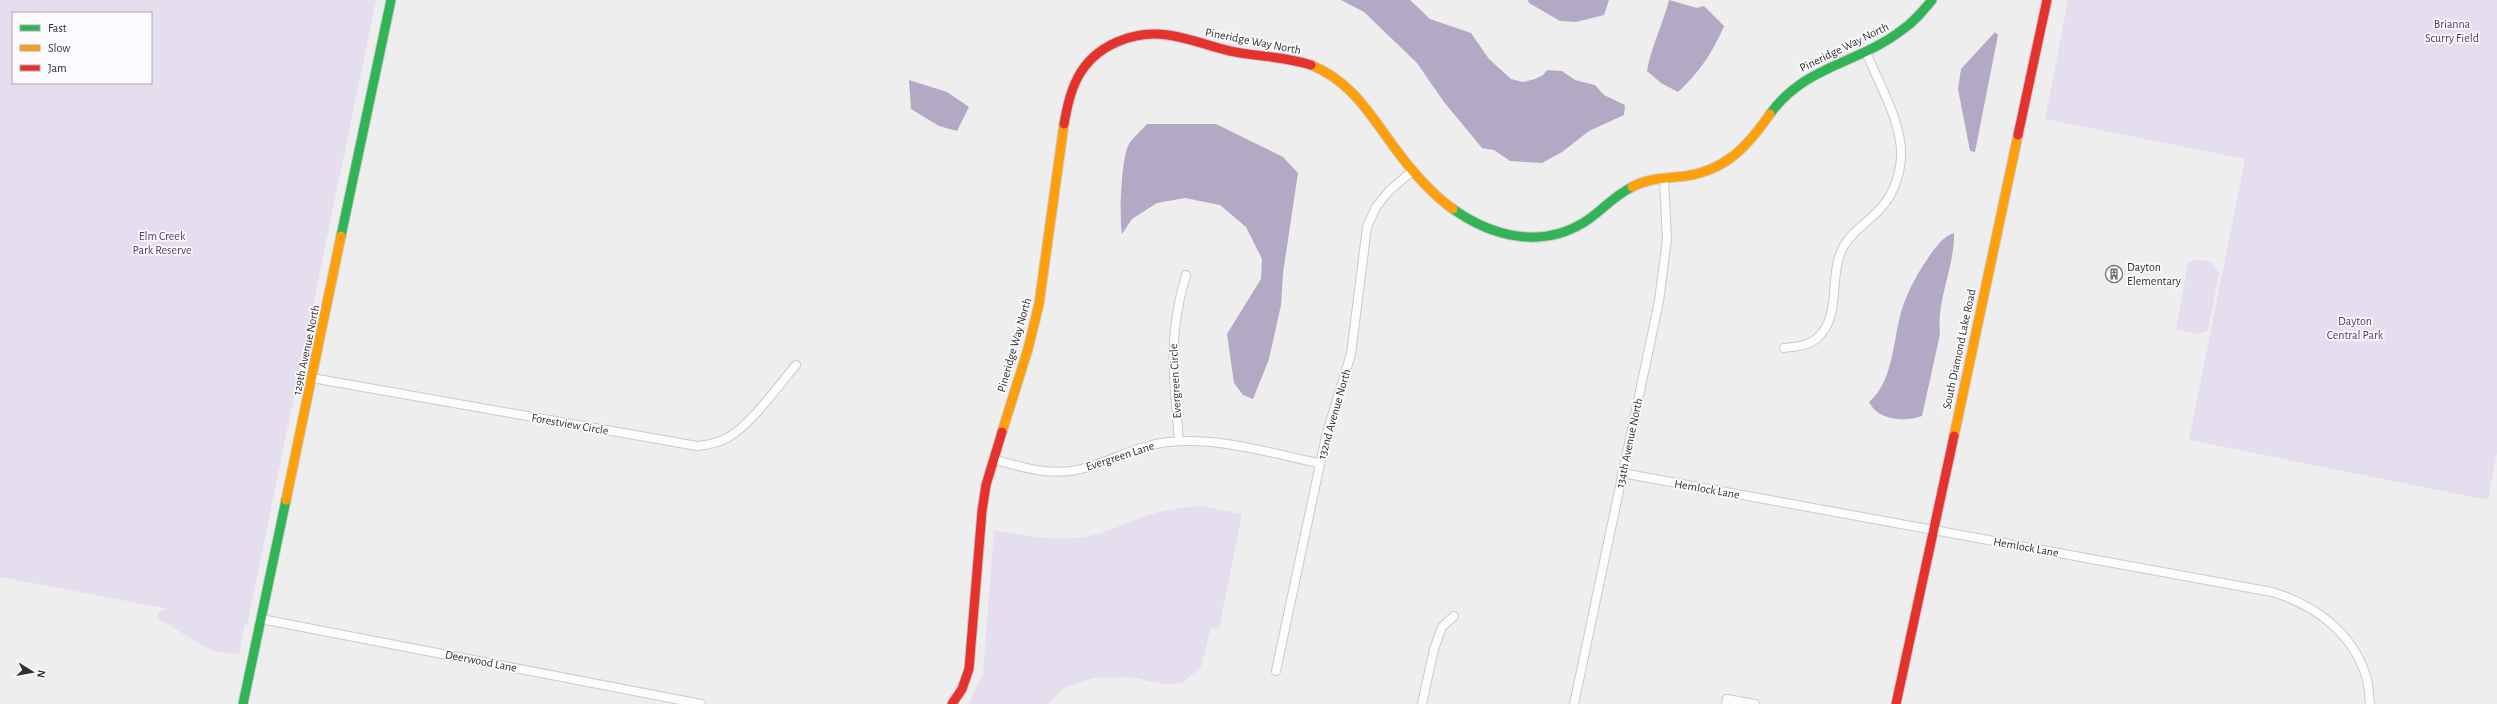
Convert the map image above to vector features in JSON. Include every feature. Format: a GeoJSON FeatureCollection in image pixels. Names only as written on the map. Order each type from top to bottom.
{"type":"FeatureCollection","features":[{"type":"Feature","properties":{"kind":"street","name":"129th Avenue North"},"geometry":{"type":"LineString","coordinates":[[243,704],[391,0]]}},
{"type":"Feature","properties":{"kind":"street","name":"Pineridge Way North"},"geometry":{"type":"LineString","coordinates":[[952,704],[962,689],[969,669],[982,511],[993,459],[1039,306],[1052,194],[1068,106],[1081,71],[1101,51],[1126,38],[1158,33],[1228,50],[1283,58],[1311,65],[1328,73],[1354,92],[1367,107],[1412,171],[1434,192],[1468,219],[1501,234],[1521,238],[1562,233],[1584,223],[1617,194],[1648,181],[1703,174],[1721,166],[1750,144],[1770,112],[1801,81],[1888,41],[1912,24],[1932,0]]}},
{"type":"Feature","properties":{"kind":"street","name":"South Diamond Lake Road"},"geometry":{"type":"LineString","coordinates":[[1896,704],[1932,530],[2047,0]]}},
{"type":"Feature","properties":{"kind":"street"},"geometry":{"type":"LineString","coordinates":[[1784,348],[1804,346],[1813,342],[1822,333],[1829,321],[1834,272],[1839,257],[1855,231],[1876,213],[1887,200],[1899,174],[1901,157],[1898,128],[1866,52]]}},
{"type":"Feature","properties":{"kind":"street","name":"132nd Avenue North"},"geometry":{"type":"LineString","coordinates":[[1276,671],[1319,463],[1351,354],[1367,227],[1376,207],[1389,191],[1412,171]]}},
{"type":"Feature","properties":{"kind":"street","name":"134th Avenue North"},"geometry":{"type":"LineString","coordinates":[[1574,704],[1665,266],[1667,209],[1664,180]]}},
{"type":"Feature","properties":{"kind":"street","name":"Evergreen Circle"},"geometry":{"type":"LineString","coordinates":[[1179,441],[1172,355],[1173,326],[1186,275]]}},
{"type":"Feature","properties":{"kind":"street","name":"Forestview Circle"},"geometry":{"type":"LineString","coordinates":[[312,378],[697,446],[713,444],[728,438],[741,428],[796,365]]}},
{"type":"Feature","properties":{"kind":"street","name":"Evergreen Lane"},"geometry":{"type":"LineString","coordinates":[[993,459],[1026,469],[1067,472],[1084,468],[1146,446],[1179,441],[1220,443],[1319,463]]}},
{"type":"Feature","properties":{"kind":"street","name":"Hemlock Lane"},"geometry":{"type":"LineString","coordinates":[[1622,473],[2272,592],[2293,598],[2327,619],[2346,638],[2366,676],[2370,704]]}},
{"type":"Feature","properties":{"kind":"street"},"geometry":{"type":"LineString","coordinates":[[1422,704],[1434,649],[1442,627],[1454,616]]}},
{"type":"Feature","properties":{"kind":"street","name":"Deerwood Lane"},"geometry":{"type":"LineString","coordinates":[[261,619],[701,704]]}},
{"type":"Feature","properties":{"kind":"street"},"geometry":{"type":"LineString","coordinates":[[1727,701],[1755,704]]}},
{"type":"Feature","properties":{"kind":"green space","name":"Elm Creek Park Reserve"},"geometry":{"type":"Polygon","coordinates":[[[0,0],[376,0],[247,625],[245,624],[239,654],[212,651],[157,618],[159,611],[169,609],[0,577],[0,0]]]}},
{"type":"Feature","properties":{"kind":"green space","name":"Dayton Central Park"},"geometry":{"type":"Polygon","coordinates":[[[2068,0],[2497,0],[2497,452],[2488,500],[2189,440],[2245,159],[2045,119],[2068,0]]]}},
{"type":"Feature","properties":{"kind":"green space"},"geometry":{"type":"Polygon","coordinates":[[[2195,259],[2212,262],[2219,273],[2208,331],[2198,334],[2176,330],[2188,263],[2195,259]]]}},
{"type":"Feature","properties":{"kind":"green space"},"geometry":{"type":"Polygon","coordinates":[[[1200,506],[1242,514],[1219,628],[1211,627],[1201,667],[1182,683],[1164,684],[1130,677],[1093,678],[1066,687],[1047,704],[969,704],[983,673],[994,530],[1044,538],[1057,539],[1082,537],[1116,528],[1157,512],[1200,506]]]}},
{"type":"Feature","properties":{"kind":"shaded area"},"geometry":{"type":"Polygon","coordinates":[[[1341,0],[1410,0],[1430,19],[1471,33],[1489,59],[1511,79],[1523,82],[1543,75],[1547,70],[1562,71],[1575,80],[1595,85],[1604,95],[1625,105],[1624,115],[1589,131],[1562,152],[1542,163],[1510,161],[1494,150],[1482,148],[1444,102],[1417,63],[1364,12],[1341,0]]]}},
{"type":"Feature","properties":{"kind":"shaded area"},"geometry":{"type":"Polygon","coordinates":[[[1528,0],[1609,0],[1604,15],[1576,22],[1560,21],[1529,3],[1528,0]]]}},
{"type":"Feature","properties":{"kind":"shaded area"},"geometry":{"type":"Polygon","coordinates":[[[1669,0],[1697,8],[1704,6],[1724,26],[1705,62],[1678,92],[1661,83],[1647,71],[1651,53],[1669,0]]]}},
{"type":"Feature","properties":{"kind":"shaded area"},"geometry":{"type":"Polygon","coordinates":[[[1995,32],[1998,35],[1975,152],[1970,151],[1958,89],[1961,69],[1995,32]]]}},
{"type":"Feature","properties":{"kind":"shaded area"},"geometry":{"type":"Polygon","coordinates":[[[909,80],[947,92],[969,107],[957,131],[939,126],[911,109],[909,80]]]}},
{"type":"Feature","properties":{"kind":"shaded area"},"geometry":{"type":"Polygon","coordinates":[[[1147,124],[1216,124],[1283,157],[1298,173],[1283,273],[1281,305],[1269,359],[1253,399],[1243,395],[1234,383],[1227,334],[1261,279],[1262,259],[1246,227],[1220,205],[1185,198],[1157,203],[1132,219],[1122,234],[1121,188],[1126,151],[1131,141],[1147,124]]]}},
{"type":"Feature","properties":{"kind":"shaded area"},"geometry":{"type":"Polygon","coordinates":[[[1954,233],[1952,258],[1939,321],[1940,334],[1922,416],[1900,419],[1885,416],[1873,408],[1869,402],[1877,393],[1888,371],[1904,302],[1914,281],[1930,255],[1943,239],[1954,233]]]}},
{"type":"Feature","properties":{"kind":"traffic: fast"},"geometry":{"type":"LineString","coordinates":[[341,236],[391,0]]}},
{"type":"Feature","properties":{"kind":"traffic: fast"},"geometry":{"type":"LineString","coordinates":[[1770,114],[1784,98],[1799,85],[1833,66],[1868,51],[1902,30],[1914,20],[1932,0]]}},
{"type":"Feature","properties":{"kind":"traffic: fast"},"geometry":{"type":"LineString","coordinates":[[1453,209],[1483,226],[1499,232],[1516,236],[1550,236],[1567,231],[1583,223],[1619,195],[1632,187]]}},
{"type":"Feature","properties":{"kind":"traffic: fast"},"geometry":{"type":"LineString","coordinates":[[243,704],[286,500]]}},
{"type":"Feature","properties":{"kind":"traffic: slow"},"geometry":{"type":"LineString","coordinates":[[1311,65],[1325,72],[1349,89],[1368,111],[1414,173],[1436,196],[1453,209]]}},
{"type":"Feature","properties":{"kind":"traffic: slow"},"geometry":{"type":"LineString","coordinates":[[1632,187],[1651,180],[1686,176],[1713,168],[1735,155],[1762,126],[1770,114]]}},
{"type":"Feature","properties":{"kind":"traffic: slow"},"geometry":{"type":"LineString","coordinates":[[1002,432],[1028,349],[1039,304],[1064,124]]}},
{"type":"Feature","properties":{"kind":"traffic: slow"},"geometry":{"type":"LineString","coordinates":[[1954,436],[2018,135]]}},
{"type":"Feature","properties":{"kind":"traffic: slow"},"geometry":{"type":"LineString","coordinates":[[286,500],[341,236]]}},
{"type":"Feature","properties":{"kind":"traffic: jam"},"geometry":{"type":"LineString","coordinates":[[2018,135],[2047,0]]}},
{"type":"Feature","properties":{"kind":"traffic: jam"},"geometry":{"type":"LineString","coordinates":[[1064,124],[1073,88],[1085,66],[1094,56],[1105,48],[1129,38],[1142,35],[1168,35],[1230,51],[1281,58],[1311,65]]}},
{"type":"Feature","properties":{"kind":"traffic: jam"},"geometry":{"type":"LineString","coordinates":[[952,704],[962,689],[969,669],[982,511],[986,485],[1002,432]]}},
{"type":"Feature","properties":{"kind":"traffic: jam"},"geometry":{"type":"LineString","coordinates":[[1896,704],[1954,436]]}},
{"type":"Feature","properties":{"kind":"place","name":"Dayton Elementary"},"geometry":{"type":"Point","coordinates":[2114,274]}},
{"type":"Feature","properties":{"kind":"park label","name":"Brianna Scurry Field"},"geometry":{"type":"Point","coordinates":[2452,31]}}]}
